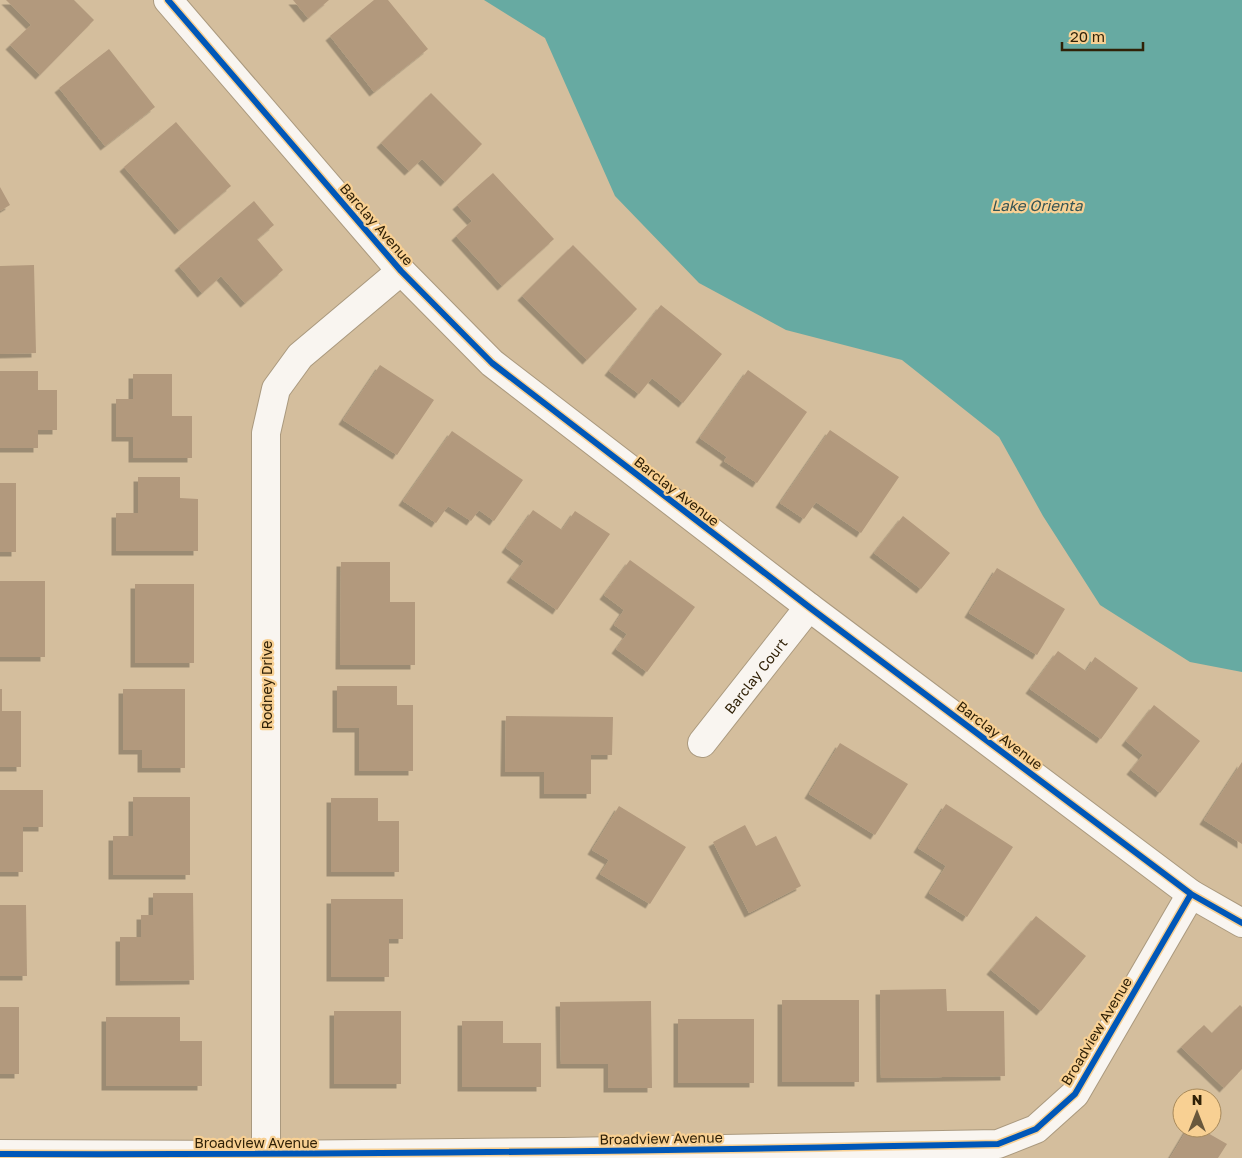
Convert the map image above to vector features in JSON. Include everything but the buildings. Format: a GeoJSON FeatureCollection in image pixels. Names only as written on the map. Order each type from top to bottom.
{"type":"FeatureCollection","features":[{"type":"Feature","properties":{"kind":"street","name":"Barclay Avenue"},"geometry":{"type":"LineString","coordinates":[[168,0],[401,272],[492,363],[809,608],[1191,894],[1242,923]]}},
{"type":"Feature","properties":{"kind":"street","name":"Rodney Drive"},"geometry":{"type":"LineString","coordinates":[[266,1155],[266,433],[276,390],[300,356],[401,272]]}},
{"type":"Feature","properties":{"kind":"street","name":"Barclay Court"},"geometry":{"type":"LineString","coordinates":[[702,743],[809,608]]}},
{"type":"Feature","properties":{"kind":"street","name":"Broadview Avenue"},"geometry":{"type":"LineString","coordinates":[[0,1154],[564,1155],[998,1144],[1036,1128],[1075,1094],[1191,894]]}},
{"type":"Feature","properties":{"kind":"water","name":"Lake Orienta"},"geometry":{"type":"Polygon","coordinates":[[[484,0],[1242,0],[1242,672],[1190,662],[1100,605],[1043,516],[999,437],[902,360],[786,330],[699,283],[615,196],[545,38],[484,0]]]}},
{"type":"Feature","properties":{"kind":"cycle path"},"geometry":{"type":"LineString","coordinates":[[168,0],[401,271],[492,363],[809,607],[1191,894],[1242,923]]}},
{"type":"Feature","properties":{"kind":"cycle path"},"geometry":{"type":"LineString","coordinates":[[0,1154],[499,1152],[998,1144],[1036,1129],[1075,1094],[1191,894]]}}]}
